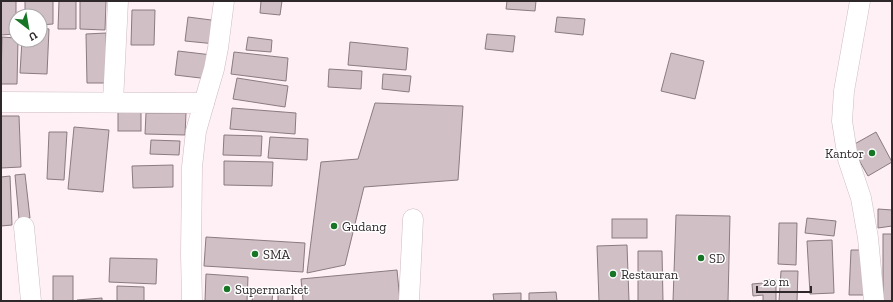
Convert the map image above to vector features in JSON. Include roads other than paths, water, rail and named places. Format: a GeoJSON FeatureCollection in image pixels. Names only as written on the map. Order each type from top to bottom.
{"type":"FeatureCollection","features":[{"type":"Feature","properties":{"kind":"street"},"geometry":{"type":"LineString","coordinates":[[114,102],[118,1]]}},
{"type":"Feature","properties":{"kind":"street"},"geometry":{"type":"LineString","coordinates":[[192,301],[192,167],[196,131],[210,85],[217,55],[224,1]]}},
{"type":"Feature","properties":{"kind":"street"},"geometry":{"type":"LineString","coordinates":[[860,1],[844,91],[842,121],[848,159],[864,212],[874,301]]}},
{"type":"Feature","properties":{"kind":"street"},"geometry":{"type":"LineString","coordinates":[[1,102],[204,103]]}},
{"type":"Feature","properties":{"kind":"street"},"geometry":{"type":"LineString","coordinates":[[409,301],[412,219]]}},
{"type":"Feature","properties":{"kind":"street"},"geometry":{"type":"LineString","coordinates":[[24,227],[32,301]]}},
{"type":"Feature","properties":{"kind":"place","name":"Kantor"},"geometry":{"type":"Point","coordinates":[872,153]}},
{"type":"Feature","properties":{"kind":"place","name":"Gudang"},"geometry":{"type":"Point","coordinates":[334,226]}},
{"type":"Feature","properties":{"kind":"place","name":"SMA"},"geometry":{"type":"Point","coordinates":[255,254]}},
{"type":"Feature","properties":{"kind":"place","name":"SD"},"geometry":{"type":"Point","coordinates":[701,258]}},
{"type":"Feature","properties":{"kind":"place","name":"Restauran"},"geometry":{"type":"Point","coordinates":[613,274]}},
{"type":"Feature","properties":{"kind":"place","name":"Supermarket"},"geometry":{"type":"Point","coordinates":[227,289]}}]}
